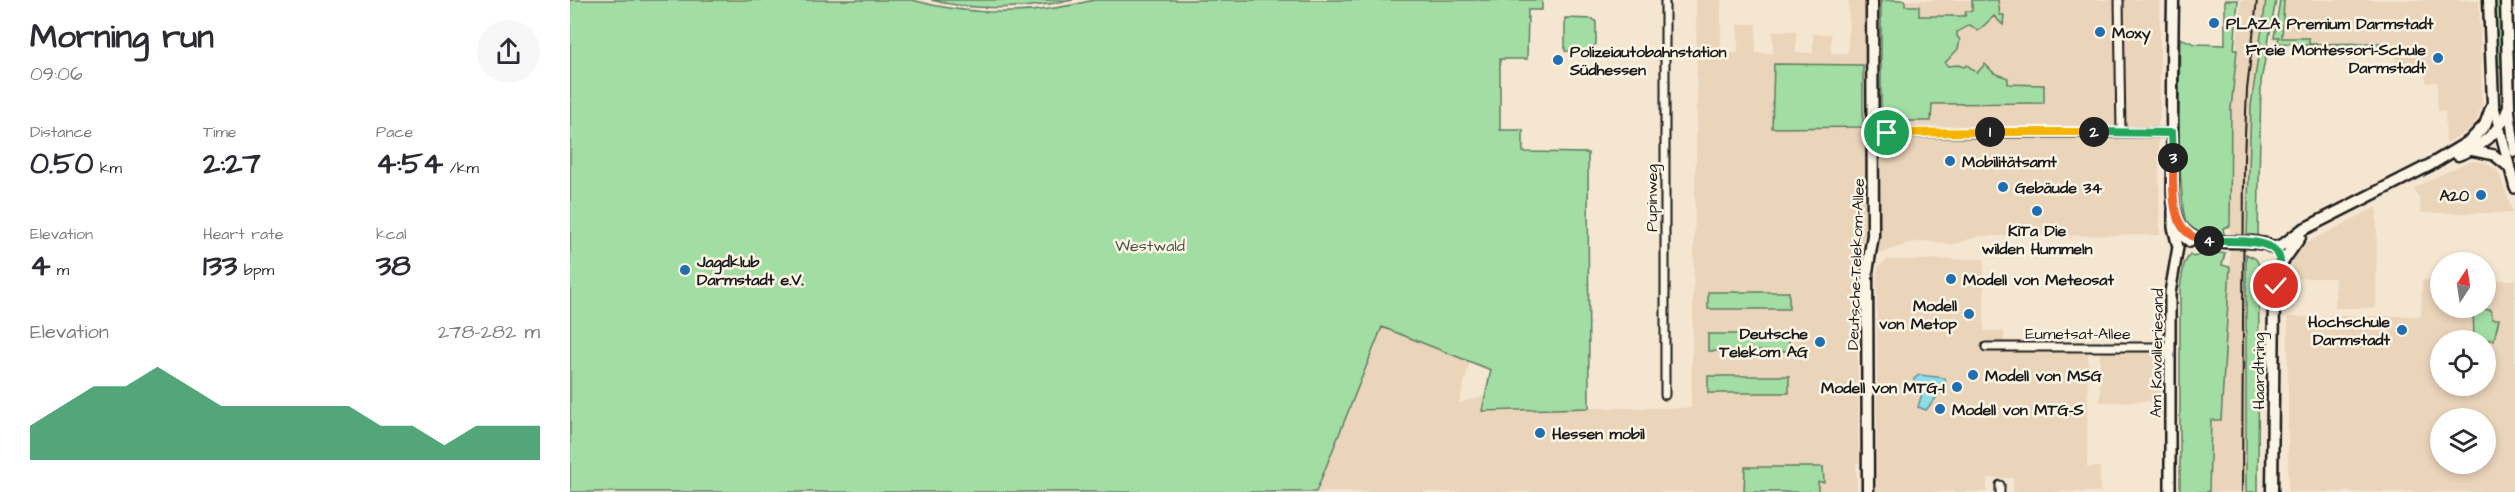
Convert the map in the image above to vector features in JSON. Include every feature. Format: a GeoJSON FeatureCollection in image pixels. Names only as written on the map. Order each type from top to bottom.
{"type":"FeatureCollection","features":[{"type":"Feature","properties":{"kind":"main road","name":"Deutsche-Telekom-Allee"},"geometry":{"type":"LineString","coordinates":[[1868,492],[1867,272],[1873,235],[1872,0]]}},
{"type":"Feature","properties":{"kind":"main road","name":"Am Kavalleriesand"},"geometry":{"type":"LineString","coordinates":[[2173,0],[2174,206]]}},
{"type":"Feature","properties":{"kind":"main road"},"geometry":{"type":"LineString","coordinates":[[2489,0],[2493,103]]}},
{"type":"Feature","properties":{"kind":"main road"},"geometry":{"type":"LineString","coordinates":[[2506,0],[2509,107]]}},
{"type":"Feature","properties":{"kind":"main road"},"geometry":{"type":"LineString","coordinates":[[2491,66],[2500,71],[2507,67]]}},
{"type":"Feature","properties":{"kind":"main road","name":"Haardtring"},"geometry":{"type":"LineString","coordinates":[[2273,248],[2284,244],[2310,226],[2465,145],[2480,133],[2489,117],[2493,103]]}},
{"type":"Feature","properties":{"kind":"main road","name":"Haardtring"},"geometry":{"type":"LineString","coordinates":[[2430,165],[2486,142],[2509,107]]}},
{"type":"Feature","properties":{"kind":"main road"},"geometry":{"type":"LineString","coordinates":[[2174,206],[2181,227],[2192,236],[2204,241],[2251,242],[2266,244],[2273,248]]}},
{"type":"Feature","properties":{"kind":"main road","name":"Haardtring"},"geometry":{"type":"LineString","coordinates":[[2272,492],[2273,312],[2280,267],[2290,250],[2310,226]]}},
{"type":"Feature","properties":{"kind":"street","name":"Pupinweg"},"geometry":{"type":"LineString","coordinates":[[1665,0],[1665,395]]}},
{"type":"Feature","properties":{"kind":"street"},"geometry":{"type":"LineString","coordinates":[[2119,0],[2121,132]]}},
{"type":"Feature","properties":{"kind":"street"},"geometry":{"type":"LineString","coordinates":[[2493,103],[2515,188]]}},
{"type":"Feature","properties":{"kind":"street"},"geometry":{"type":"LineString","coordinates":[[2509,107],[2515,152]]}},
{"type":"Feature","properties":{"kind":"street"},"geometry":{"type":"LineString","coordinates":[[1872,133],[2172,133]]}},
{"type":"Feature","properties":{"kind":"street"},"geometry":{"type":"LineString","coordinates":[[2470,150],[2493,156],[2509,167]]}},
{"type":"Feature","properties":{"kind":"street"},"geometry":{"type":"LineString","coordinates":[[2174,206],[2178,231],[2190,242]]}},
{"type":"Feature","properties":{"kind":"street","name":"Am Kavalleriesand"},"geometry":{"type":"LineString","coordinates":[[2170,492],[2170,293],[2178,247],[2173,227],[2174,206]]}},
{"type":"Feature","properties":{"kind":"street"},"geometry":{"type":"LineString","coordinates":[[2178,247],[2190,242],[2204,241]]}},
{"type":"Feature","properties":{"kind":"street"},"geometry":{"type":"LineString","coordinates":[[2273,248],[2278,254],[2280,267]]}},
{"type":"Feature","properties":{"kind":"street","name":"Eumetsat-Allee"},"geometry":{"type":"LineString","coordinates":[[1986,347],[2170,347]]}},
{"type":"Feature","properties":{"kind":"shaded area"},"geometry":{"type":"Polygon","coordinates":[[[1696,0],[1721,0],[1721,53],[1738,53],[1738,24],[1756,24],[1756,53],[1773,53],[1773,31],[1796,31],[1796,53],[1813,53],[1813,34],[1831,34],[1831,53],[1848,53],[1849,0],[2160,0],[2160,118],[2158,123],[2160,235],[1979,236],[1951,245],[1926,241],[1909,243],[1882,253],[1861,249],[1856,268],[1859,463],[1856,463],[1857,492],[1317,492],[1379,314],[1474,345],[1459,403],[1588,369],[1589,408],[1691,408],[1697,104],[1696,0]]]}},
{"type":"Feature","properties":{"kind":"shaded area"},"geometry":{"type":"Polygon","coordinates":[[[2241,0],[2266,0],[2251,106],[2246,254],[2246,492],[2209,492],[2211,420],[2221,419],[2230,254],[2231,109],[2241,0]]]}},
{"type":"Feature","properties":{"kind":"shaded area"},"geometry":{"type":"Polygon","coordinates":[[[2280,0],[2479,0],[2482,105],[2475,124],[2446,143],[2445,111],[2438,111],[2437,82],[2427,83],[2422,65],[2397,63],[2392,52],[2273,43],[2280,0]]]}},
{"type":"Feature","properties":{"kind":"shaded area"},"geometry":{"type":"Polygon","coordinates":[[[2475,161],[2486,163],[2498,171],[2513,213],[2421,213],[2420,201],[2414,188],[2465,163],[2475,161]]]}},
{"type":"Feature","properties":{"kind":"shaded area"},"geometry":{"type":"Polygon","coordinates":[[[2377,207],[2376,308],[2335,308],[2335,278],[2287,278],[2296,255],[2307,243],[2377,207]]]}},
{"type":"Feature","properties":{"kind":"shaded area"},"geometry":{"type":"Polygon","coordinates":[[[1984,259],[1984,331],[2004,331],[2004,352],[2088,353],[2087,467],[2100,467],[2100,492],[2013,492],[2013,478],[1987,478],[1987,492],[1877,492],[1877,273],[1879,266],[1887,260],[1984,259]]]}},
{"type":"Feature","properties":{"kind":"shaded area"},"geometry":{"type":"Polygon","coordinates":[[[2422,280],[2430,280],[2430,318],[2496,318],[2496,280],[2515,280],[2515,492],[2288,492],[2288,317],[2313,317],[2328,320],[2329,316],[2421,316],[2422,280]]]}},
{"type":"Feature","properties":{"kind":"shaded area"},"geometry":{"type":"Polygon","coordinates":[[[2100,352],[2160,352],[2160,401],[2100,402],[2100,352]]]}},
{"type":"Feature","properties":{"kind":"green space","name":"Westwald"},"geometry":{"type":"Polygon","coordinates":[[[570,0],[912,0],[935,6],[980,12],[1026,12],[1094,0],[1542,0],[1542,10],[1528,10],[1527,59],[1500,59],[1500,130],[1523,130],[1523,152],[1588,153],[1589,408],[1482,411],[1491,370],[1382,327],[1316,492],[570,492],[570,0]]]}},
{"type":"Feature","properties":{"kind":"green space"},"geometry":{"type":"Polygon","coordinates":[[[931,0],[1073,0],[1038,5],[984,8],[931,0]]]}},
{"type":"Feature","properties":{"kind":"green space"},"geometry":{"type":"Polygon","coordinates":[[[1881,0],[1905,0],[1905,6],[1919,6],[1919,16],[1965,16],[1966,11],[1972,11],[1972,0],[1998,0],[2000,15],[2004,15],[2003,25],[1994,16],[1978,31],[1970,25],[1957,32],[1960,40],[1958,49],[1945,63],[1948,66],[1964,67],[1967,65],[1977,73],[1985,64],[1994,73],[2008,78],[2008,84],[2044,85],[2044,103],[1932,104],[1931,121],[1885,121],[1881,116],[1881,0]]]}},
{"type":"Feature","properties":{"kind":"green space"},"geometry":{"type":"Polygon","coordinates":[[[2225,0],[2238,0],[2234,50],[2237,50],[2231,109],[2230,226],[2223,228],[2225,240],[2195,231],[2186,222],[2178,143],[2180,38],[2195,44],[2225,45],[2225,0]]]}},
{"type":"Feature","properties":{"kind":"green space"},"geometry":{"type":"Polygon","coordinates":[[[2266,0],[2276,0],[2261,81],[2258,235],[2247,236],[2251,106],[2266,0]]]}},
{"type":"Feature","properties":{"kind":"green space"},"geometry":{"type":"Polygon","coordinates":[[[2280,0],[2284,0],[2282,38],[2309,38],[2309,44],[2388,43],[2393,52],[2278,43],[2279,37],[2274,37],[2280,0]]]}},
{"type":"Feature","properties":{"kind":"green space"},"geometry":{"type":"Polygon","coordinates":[[[2494,0],[2502,0],[2504,65],[2500,67],[2496,63],[2494,0]]]}},
{"type":"Feature","properties":{"kind":"green space"},"geometry":{"type":"Polygon","coordinates":[[[1565,18],[1593,19],[1596,22],[1596,44],[1588,52],[1565,51],[1565,18]]]}},
{"type":"Feature","properties":{"kind":"green space"},"geometry":{"type":"Polygon","coordinates":[[[1774,64],[1863,65],[1863,127],[1772,128],[1774,64]]]}},
{"type":"Feature","properties":{"kind":"green space"},"geometry":{"type":"Polygon","coordinates":[[[2206,253],[2225,253],[2222,265],[2230,267],[2221,420],[2211,420],[2209,492],[2180,492],[2180,288],[2184,264],[2190,254],[2193,257],[2206,253]]]}},
{"type":"Feature","properties":{"kind":"green space"},"geometry":{"type":"Polygon","coordinates":[[[2246,254],[2256,259],[2259,265],[2258,492],[2246,492],[2246,254]]]}},
{"type":"Feature","properties":{"kind":"green space"},"geometry":{"type":"Polygon","coordinates":[[[1708,292],[1789,292],[1789,309],[1708,309],[1708,292]]]}},
{"type":"Feature","properties":{"kind":"green space"},"geometry":{"type":"Polygon","coordinates":[[[2473,318],[2499,319],[2496,332],[2474,330],[2473,318]]]}},
{"type":"Feature","properties":{"kind":"green space"},"geometry":{"type":"Polygon","coordinates":[[[1708,334],[1789,334],[1789,351],[1708,351],[1708,334]]]}},
{"type":"Feature","properties":{"kind":"green space"},"geometry":{"type":"Polygon","coordinates":[[[1708,376],[1789,376],[1789,393],[1708,393],[1708,376]]]}},
{"type":"Feature","properties":{"kind":"green space"},"geometry":{"type":"Polygon","coordinates":[[[1745,467],[1823,467],[1824,482],[1818,482],[1818,492],[1744,492],[1745,467]]]}},
{"type":"Feature","properties":{"kind":"water"},"geometry":{"type":"Polygon","coordinates":[[[1919,375],[1945,378],[1946,386],[1926,410],[1918,407],[1922,394],[1913,388],[1914,379],[1919,375]]]}},
{"type":"Feature","properties":{"kind":"railway"},"geometry":{"type":"LineString","coordinates":[[2242,492],[2244,158],[2247,90],[2257,0]]}},
{"type":"Feature","properties":{"kind":"place","name":"PLAZA Premium Darmstadt"},"geometry":{"type":"Point","coordinates":[2214,23]}},
{"type":"Feature","properties":{"kind":"place","name":"Moxy"},"geometry":{"type":"Point","coordinates":[2100,32]}},
{"type":"Feature","properties":{"kind":"place","name":"Freie Montessori-Schule Darmstadt"},"geometry":{"type":"Point","coordinates":[2438,58]}},
{"type":"Feature","properties":{"kind":"place","name":"Polizeiautobahnstation Südhessen"},"geometry":{"type":"Point","coordinates":[1558,60]}},
{"type":"Feature","properties":{"kind":"place","name":"Mobilitätsamt"},"geometry":{"type":"Point","coordinates":[1950,161]}},
{"type":"Feature","properties":{"kind":"place","name":"Gebäude 34"},"geometry":{"type":"Point","coordinates":[2003,187]}},
{"type":"Feature","properties":{"kind":"place","name":"A20"},"geometry":{"type":"Point","coordinates":[2481,195]}},
{"type":"Feature","properties":{"kind":"place","name":"KiTa Die wilden Hummeln"},"geometry":{"type":"Point","coordinates":[2037,211]}},
{"type":"Feature","properties":{"kind":"place","name":"Jagdklub Darmstadt e.V."},"geometry":{"type":"Point","coordinates":[685,270]}},
{"type":"Feature","properties":{"kind":"place","name":"Modell von Meteosat"},"geometry":{"type":"Point","coordinates":[1951,279]}},
{"type":"Feature","properties":{"kind":"place","name":"Modell von Metop"},"geometry":{"type":"Point","coordinates":[1969,314]}},
{"type":"Feature","properties":{"kind":"place","name":"Hochschule Darmstadt"},"geometry":{"type":"Point","coordinates":[2402,330]}},
{"type":"Feature","properties":{"kind":"place","name":"Deutsche Telekom AG"},"geometry":{"type":"Point","coordinates":[1820,342]}},
{"type":"Feature","properties":{"kind":"place","name":"Modell von MSG"},"geometry":{"type":"Point","coordinates":[1973,375]}},
{"type":"Feature","properties":{"kind":"place","name":"Modell von MTG-I"},"geometry":{"type":"Point","coordinates":[1957,387]}},
{"type":"Feature","properties":{"kind":"place","name":"Modell von MTG-S"},"geometry":{"type":"Point","coordinates":[1940,409]}},
{"type":"Feature","properties":{"kind":"place","name":"Hessen mobil"},"geometry":{"type":"Point","coordinates":[1540,433]}},
{"type":"Feature","properties":{"kind":"route"},"geometry":{"type":"LineString","coordinates":[[1887,133],[2172,133],[2174,206],[2181,227],[2192,236],[2204,241],[2266,244],[2278,254],[2280,267],[2276,286]]}}]}
